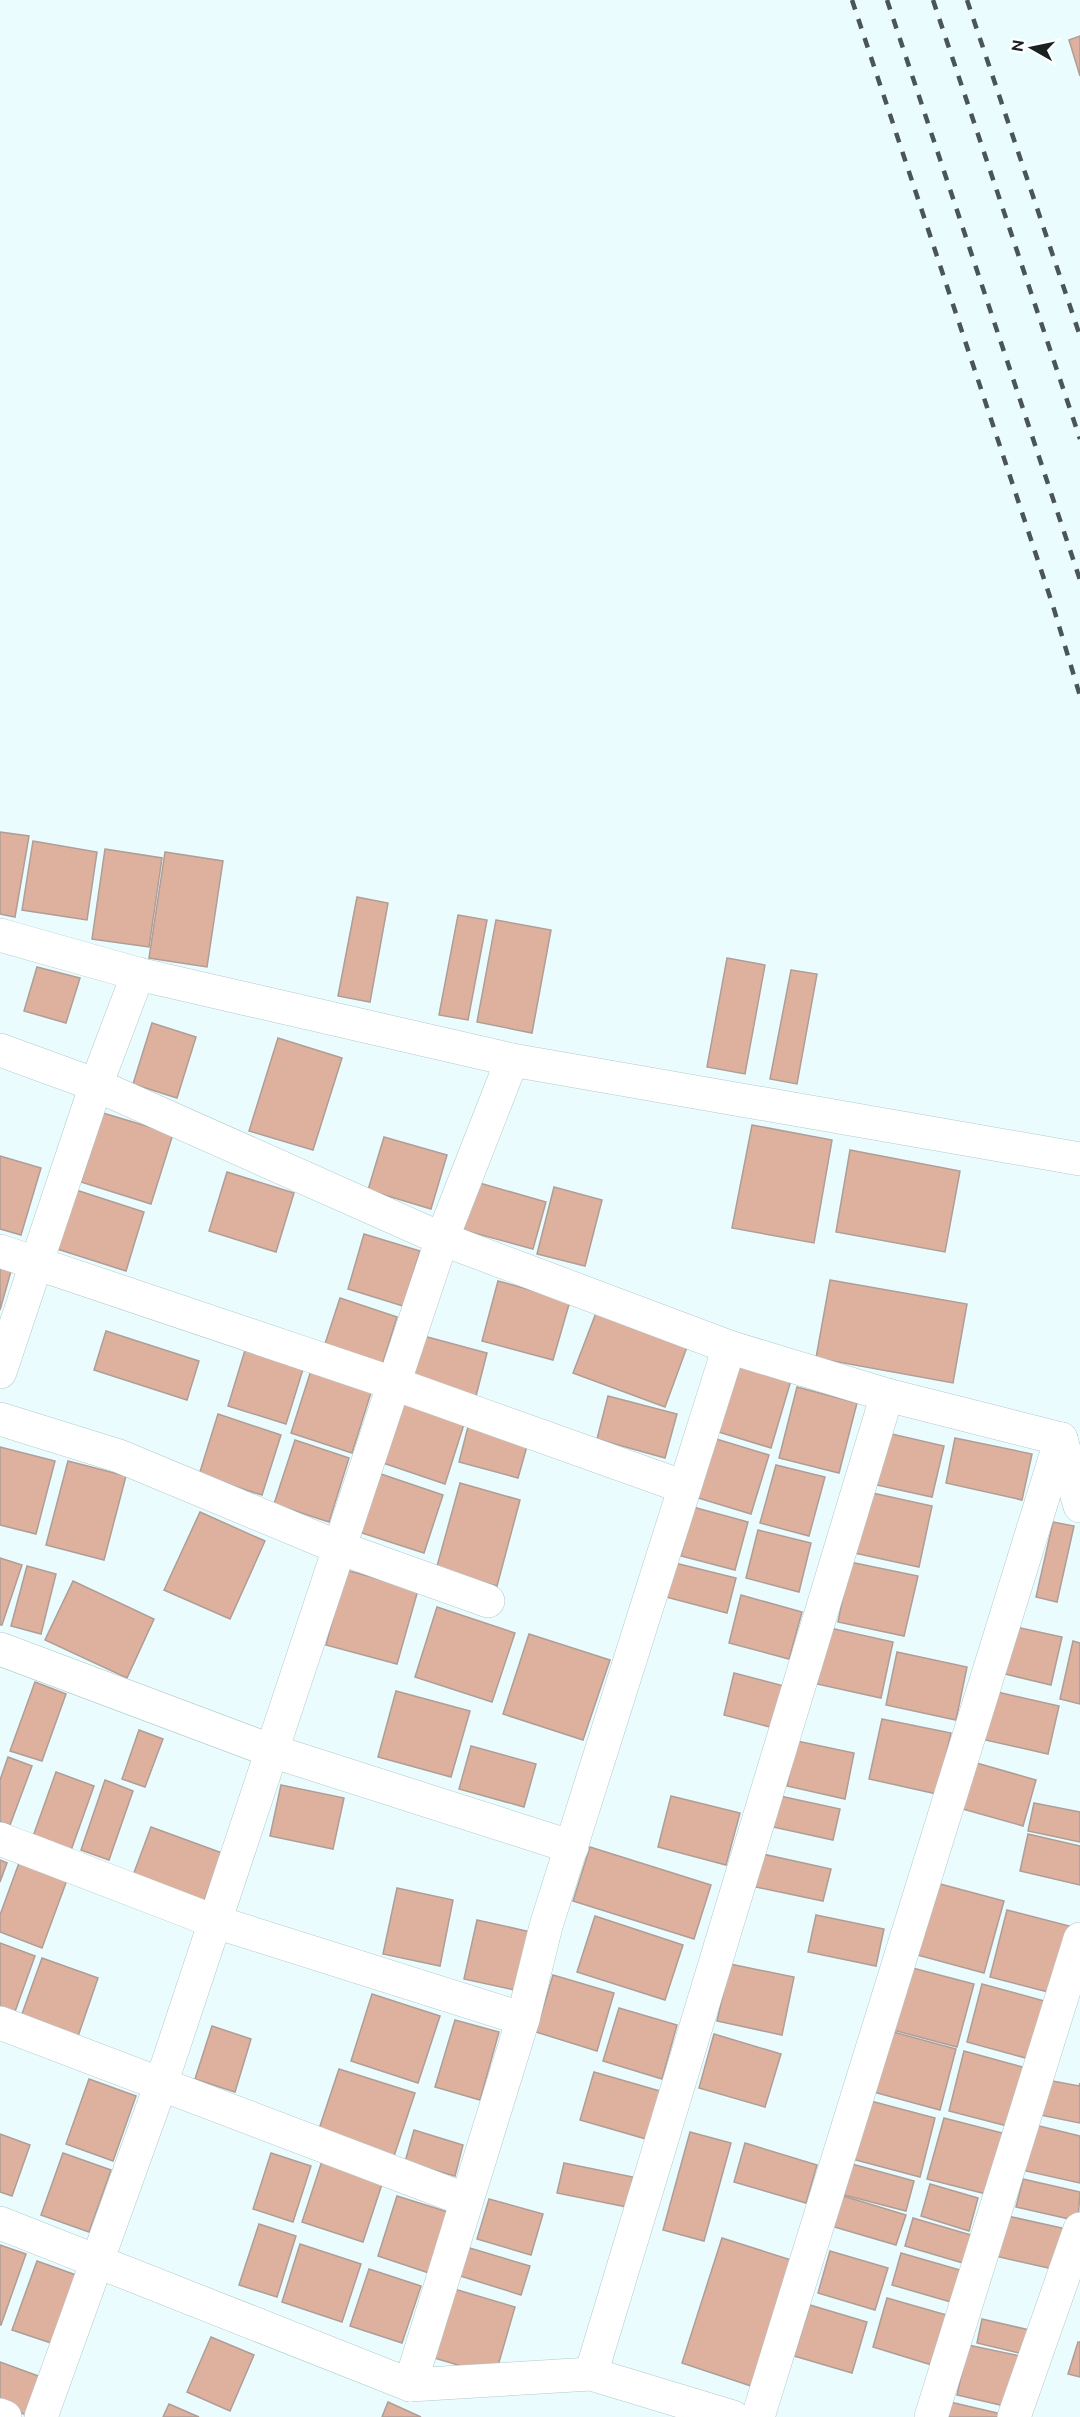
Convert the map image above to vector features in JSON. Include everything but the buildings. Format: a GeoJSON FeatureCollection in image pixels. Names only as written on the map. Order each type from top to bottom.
{"type":"FeatureCollection","features":[{"type":"Feature","properties":{"kind":"street"},"geometry":{"type":"LineString","coordinates":[[0,935],[138,974],[512,1060],[1080,1159]]}},
{"type":"Feature","properties":{"kind":"street"},"geometry":{"type":"LineString","coordinates":[[0,1372],[96,1085],[138,974]]}},
{"type":"Feature","properties":{"kind":"street"},"geometry":{"type":"LineString","coordinates":[[0,1050],[96,1085],[442,1239],[729,1347],[887,1395],[1061,1439]]}},
{"type":"Feature","properties":{"kind":"street"},"geometry":{"type":"LineString","coordinates":[[41,2417],[161,2084],[442,1239],[512,1060]]}},
{"type":"Feature","properties":{"kind":"street"},"geometry":{"type":"LineString","coordinates":[[0,1251],[395,1384],[684,1486]]}},
{"type":"Feature","properties":{"kind":"street"},"geometry":{"type":"LineString","coordinates":[[410,2385],[523,2019],[546,1926],[729,1347]]}},
{"type":"Feature","properties":{"kind":"street"},"geometry":{"type":"LineString","coordinates":[[591,2374],[887,1395]]}},
{"type":"Feature","properties":{"kind":"street"},"geometry":{"type":"LineString","coordinates":[[0,1419],[119,1456],[340,1548],[488,1601]]}},
{"type":"Feature","properties":{"kind":"street"},"geometry":{"type":"LineString","coordinates":[[1061,1439],[1080,1506]]}},
{"type":"Feature","properties":{"kind":"street"},"geometry":{"type":"LineString","coordinates":[[758,2417],[1061,1439]]}},
{"type":"Feature","properties":{"kind":"street"},"geometry":{"type":"LineString","coordinates":[[0,1649],[272,1751],[572,1847]]}},
{"type":"Feature","properties":{"kind":"street"},"geometry":{"type":"LineString","coordinates":[[0,1839],[216,1922],[523,2019]]}},
{"type":"Feature","properties":{"kind":"street"},"geometry":{"type":"LineString","coordinates":[[931,2417],[1080,1939]]}},
{"type":"Feature","properties":{"kind":"street"},"geometry":{"type":"LineString","coordinates":[[0,2024],[466,2200]]}},
{"type":"Feature","properties":{"kind":"street"},"geometry":{"type":"LineString","coordinates":[[0,2223],[410,2385],[591,2374],[733,2417]]}},
{"type":"Feature","properties":{"kind":"street"},"geometry":{"type":"LineString","coordinates":[[1014,2417],[1080,2229]]}},
{"type":"Feature","properties":{"kind":"street"},"geometry":{"type":"LineString","coordinates":[[0,2415],[5,2417]]}},
{"type":"Feature","properties":{"kind":"railway"},"geometry":{"type":"LineString","coordinates":[[852,0],[1053,606],[1080,696]]}},
{"type":"Feature","properties":{"kind":"railway"},"geometry":{"type":"LineString","coordinates":[[887,0],[1080,580]]}},
{"type":"Feature","properties":{"kind":"railway"},"geometry":{"type":"LineString","coordinates":[[933,0],[1080,439]]}},
{"type":"Feature","properties":{"kind":"railway"},"geometry":{"type":"LineString","coordinates":[[967,0],[1080,336]]}}]}
